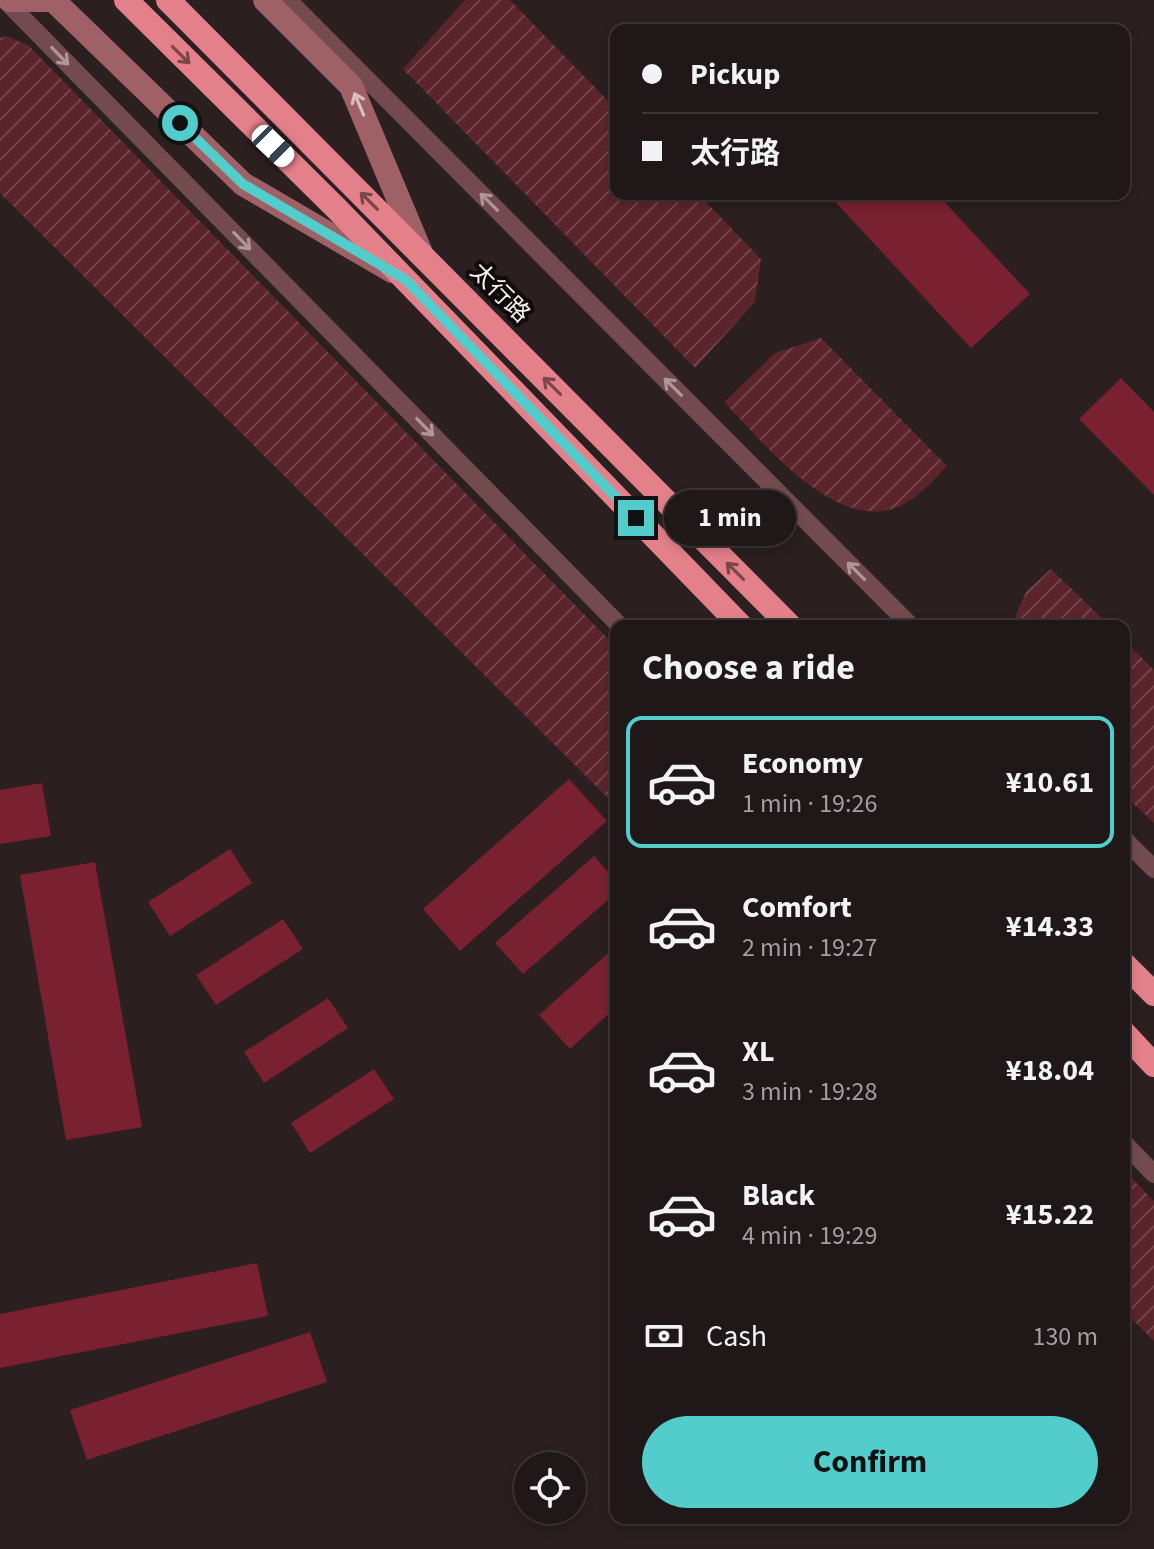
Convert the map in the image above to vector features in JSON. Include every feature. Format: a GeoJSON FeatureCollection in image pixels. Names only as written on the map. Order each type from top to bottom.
{"type":"FeatureCollection","features":[{"type":"Feature","properties":{"kind":"highway"},"geometry":{"type":"LineString","coordinates":[[126,0],[406,280],[735,620]]}},
{"type":"Feature","properties":{"kind":"highway","name":"太行路"},"geometry":{"type":"LineString","coordinates":[[168,0],[784,620]]}},
{"type":"Feature","properties":{"kind":"highway"},"geometry":{"type":"LineString","coordinates":[[1130,970],[1154,994]]}},
{"type":"Feature","properties":{"kind":"highway"},"geometry":{"type":"LineString","coordinates":[[1130,1039],[1154,1065]]}},
{"type":"Feature","properties":{"kind":"main road"},"geometry":{"type":"LineString","coordinates":[[8,0],[53,0],[243,184],[406,280]]}},
{"type":"Feature","properties":{"kind":"main road"},"geometry":{"type":"LineString","coordinates":[[265,0],[351,86],[421,253]]}},
{"type":"Feature","properties":{"kind":"lane"},"geometry":{"type":"LineString","coordinates":[[8,0],[614,620]]}},
{"type":"Feature","properties":{"kind":"lane"},"geometry":{"type":"LineString","coordinates":[[288,0],[905,620]]}},
{"type":"Feature","properties":{"kind":"lane"},"geometry":{"type":"LineString","coordinates":[[1130,845],[1154,869]]}},
{"type":"Feature","properties":{"kind":"lane"},"geometry":{"type":"LineString","coordinates":[[1130,1149],[1154,1174]]}},
{"type":"Feature","properties":{"kind":"shaded area"},"geometry":{"type":"Polygon","coordinates":[[[465,0],[510,0],[610,103],[610,200],[704,200],[761,259],[755,302],[695,368],[403,69],[465,0]]]}},
{"type":"Feature","properties":{"kind":"shaded area"},"geometry":{"type":"Polygon","coordinates":[[[7,36],[28,45],[610,641],[610,800],[0,193],[0,38],[7,36]]]}},
{"type":"Feature","properties":{"kind":"shaded area"},"geometry":{"type":"Polygon","coordinates":[[[821,338],[947,466],[920,493],[900,506],[876,511],[851,508],[826,496],[780,460],[724,402],[775,353],[821,338]]]}},
{"type":"Feature","properties":{"kind":"shaded area"},"geometry":{"type":"Polygon","coordinates":[[[1051,569],[1104,620],[1014,620],[1026,592],[1051,569]]]}},
{"type":"Feature","properties":{"kind":"shaded area"},"geometry":{"type":"Polygon","coordinates":[[[1130,646],[1154,670],[1154,823],[1130,801],[1130,646]]]}},
{"type":"Feature","properties":{"kind":"shaded area"},"geometry":{"type":"Polygon","coordinates":[[[1130,1176],[1154,1201],[1154,1341],[1130,1317],[1130,1176]]]}},
{"type":"Feature","properties":{"kind":"building"},"geometry":{"type":"Polygon","coordinates":[[[834,200],[943,200],[1030,294],[971,348],[834,200]]]}},
{"type":"Feature","properties":{"kind":"building"},"geometry":{"type":"Polygon","coordinates":[[[1121,378],[1154,412],[1154,495],[1079,419],[1121,378]]]}},
{"type":"Feature","properties":{"kind":"building"},"geometry":{"type":"Polygon","coordinates":[[[569,779],[607,821],[460,951],[423,909],[569,779]]]}},
{"type":"Feature","properties":{"kind":"building"},"geometry":{"type":"Polygon","coordinates":[[[42,783],[51,836],[0,844],[0,790],[42,783]]]}},
{"type":"Feature","properties":{"kind":"building"},"geometry":{"type":"Polygon","coordinates":[[[230,849],[252,883],[170,936],[148,902],[230,849]]]}},
{"type":"Feature","properties":{"kind":"building"},"geometry":{"type":"Polygon","coordinates":[[[594,856],[610,874],[610,898],[523,974],[495,943],[594,856]]]}},
{"type":"Feature","properties":{"kind":"building"},"geometry":{"type":"Polygon","coordinates":[[[95,862],[142,1127],[66,1140],[20,875],[95,862]]]}},
{"type":"Feature","properties":{"kind":"building"},"geometry":{"type":"Polygon","coordinates":[[[283,919],[303,949],[216,1005],[196,975],[283,919]]]}},
{"type":"Feature","properties":{"kind":"building"},"geometry":{"type":"Polygon","coordinates":[[[610,951],[610,1012],[570,1049],[539,1015],[610,951]]]}},
{"type":"Feature","properties":{"kind":"building"},"geometry":{"type":"Polygon","coordinates":[[[328,998],[348,1028],[264,1083],[244,1052],[328,998]]]}},
{"type":"Feature","properties":{"kind":"building"},"geometry":{"type":"Polygon","coordinates":[[[374,1069],[394,1099],[310,1153],[291,1123],[374,1069]]]}},
{"type":"Feature","properties":{"kind":"building"},"geometry":{"type":"Polygon","coordinates":[[[257,1263],[268,1316],[0,1368],[0,1314],[257,1263]]]}},
{"type":"Feature","properties":{"kind":"building"},"geometry":{"type":"Polygon","coordinates":[[[310,1332],[327,1382],[87,1460],[70,1410],[310,1332]]]}},
{"type":"Feature","properties":{"kind":"route"},"geometry":{"type":"LineString","coordinates":[[180,123],[243,184],[406,280],[636,518]]}}]}
